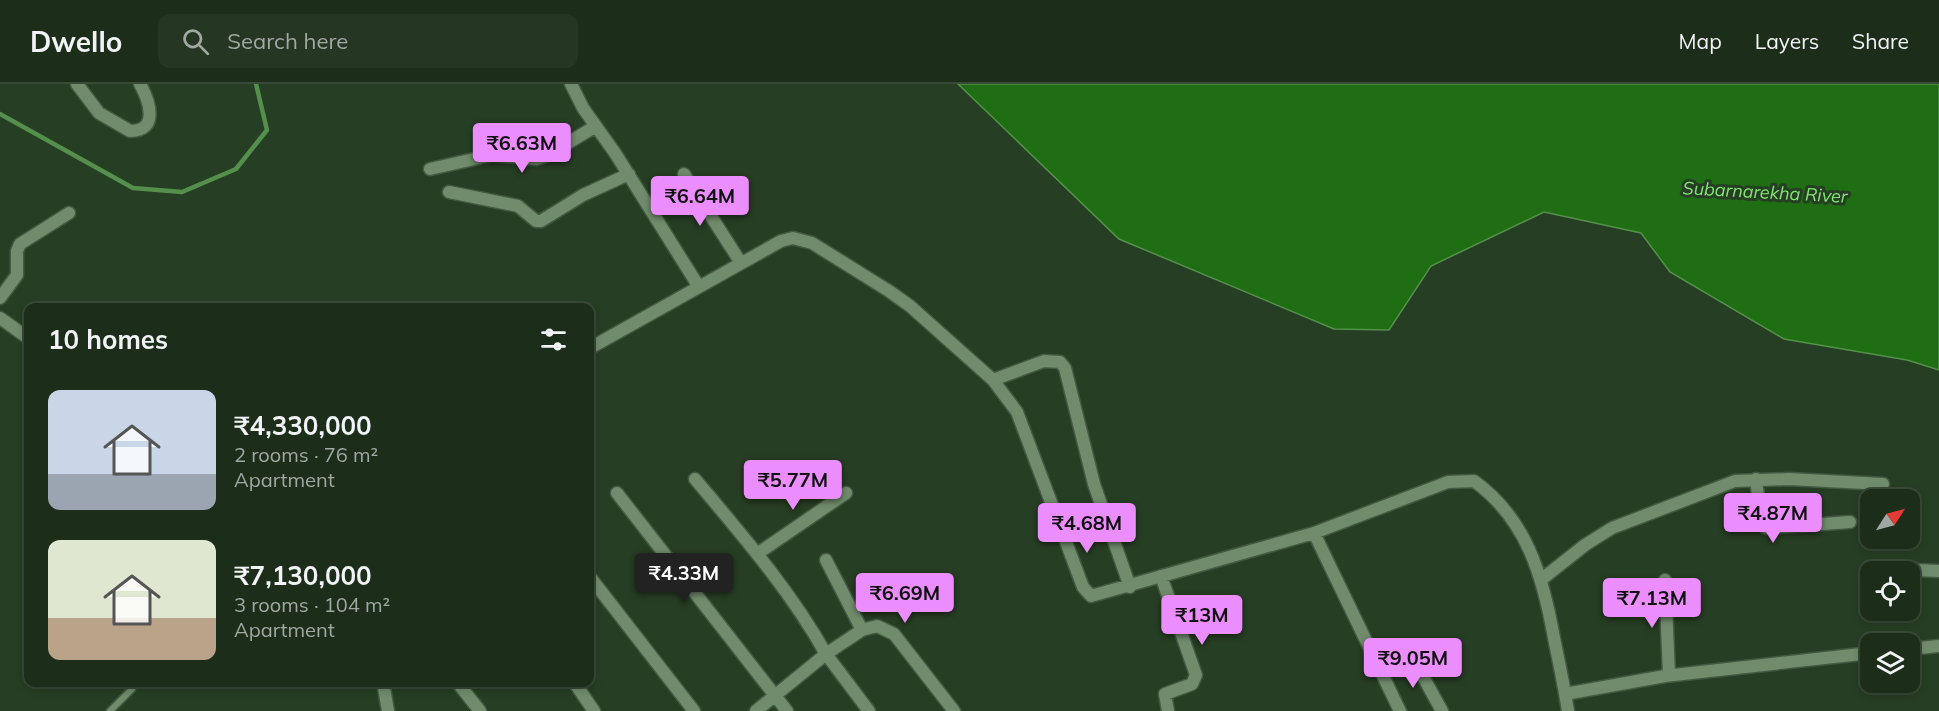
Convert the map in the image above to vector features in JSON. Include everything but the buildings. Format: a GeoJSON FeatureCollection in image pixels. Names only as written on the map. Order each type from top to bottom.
{"type":"FeatureCollection","features":[{"type":"Feature","properties":{"kind":"street"},"geometry":{"type":"LineString","coordinates":[[77,84],[99,113],[130,131],[138,131],[150,118],[151,110],[140,84]]}},
{"type":"Feature","properties":{"kind":"street"},"geometry":{"type":"LineString","coordinates":[[571,84],[699,287]]}},
{"type":"Feature","properties":{"kind":"street"},"geometry":{"type":"LineString","coordinates":[[430,169],[492,155],[536,159],[546,156],[596,126]]}},
{"type":"Feature","properties":{"kind":"street"},"geometry":{"type":"LineString","coordinates":[[449,192],[518,206],[536,221],[541,221],[583,195],[628,174]]}},
{"type":"Feature","properties":{"kind":"street"},"geometry":{"type":"LineString","coordinates":[[684,174],[741,263]]}},
{"type":"Feature","properties":{"kind":"street"},"geometry":{"type":"LineString","coordinates":[[0,298],[17,275],[20,244],[69,213]]}},
{"type":"Feature","properties":{"kind":"street"},"geometry":{"type":"LineString","coordinates":[[594,346],[781,241],[793,238],[812,243],[910,306],[993,380],[1017,412],[1087,593],[1096,597],[1161,576],[1314,533],[1448,482],[1462,479],[1474,481],[1496,498],[1518,527],[1535,558],[1542,579],[1568,711]]}},
{"type":"Feature","properties":{"kind":"street"},"geometry":{"type":"LineString","coordinates":[[0,318],[24,335]]}},
{"type":"Feature","properties":{"kind":"street"},"geometry":{"type":"LineString","coordinates":[[993,380],[1044,361],[1060,362],[1065,368],[1094,484],[1130,587]]}},
{"type":"Feature","properties":{"kind":"street"},"geometry":{"type":"LineString","coordinates":[[1542,579],[1585,545],[1612,528],[1735,481],[1756,479],[1883,484]]}},
{"type":"Feature","properties":{"kind":"street"},"geometry":{"type":"LineString","coordinates":[[1756,479],[1761,520],[1766,528],[1850,522]]}},
{"type":"Feature","properties":{"kind":"street"},"geometry":{"type":"LineString","coordinates":[[695,480],[757,554],[809,624],[826,654],[869,711]]}},
{"type":"Feature","properties":{"kind":"street"},"geometry":{"type":"LineString","coordinates":[[616,493],[788,711]]}},
{"type":"Feature","properties":{"kind":"street"},"geometry":{"type":"LineString","coordinates":[[757,554],[846,493]]}},
{"type":"Feature","properties":{"kind":"street"},"geometry":{"type":"LineString","coordinates":[[1314,533],[1400,711]]}},
{"type":"Feature","properties":{"kind":"street"},"geometry":{"type":"LineString","coordinates":[[826,561],[862,630]]}},
{"type":"Feature","properties":{"kind":"street"},"geometry":{"type":"LineString","coordinates":[[1920,570],[1939,571]]}},
{"type":"Feature","properties":{"kind":"street"},"geometry":{"type":"LineString","coordinates":[[1161,576],[1196,675],[1192,684],[1165,694],[1168,711]]}},
{"type":"Feature","properties":{"kind":"street"},"geometry":{"type":"LineString","coordinates":[[1665,580],[1669,675]]}},
{"type":"Feature","properties":{"kind":"street"},"geometry":{"type":"LineString","coordinates":[[594,583],[694,711]]}},
{"type":"Feature","properties":{"kind":"street"},"geometry":{"type":"LineString","coordinates":[[756,711],[826,654],[862,630],[877,626],[894,634],[954,711]]}},
{"type":"Feature","properties":{"kind":"street"},"geometry":{"type":"LineString","coordinates":[[1920,648],[1939,646]]}},
{"type":"Feature","properties":{"kind":"street"},"geometry":{"type":"LineString","coordinates":[[1565,694],[1669,675],[1860,654]]}},
{"type":"Feature","properties":{"kind":"street"},"geometry":{"type":"LineString","coordinates":[[1411,656],[1442,711]]}},
{"type":"Feature","properties":{"kind":"street"},"geometry":{"type":"LineString","coordinates":[[384,687],[388,711]]}},
{"type":"Feature","properties":{"kind":"street"},"geometry":{"type":"LineString","coordinates":[[461,687],[480,711]]}},
{"type":"Feature","properties":{"kind":"street"},"geometry":{"type":"LineString","coordinates":[[577,687],[594,711]]}},
{"type":"Feature","properties":{"kind":"lane"},"geometry":{"type":"LineString","coordinates":[[110,711],[132,689]]}},
{"type":"Feature","properties":{"kind":"water","name":"Subarnarekha River"},"geometry":{"type":"Polygon","coordinates":[[[958,84],[1939,84],[1939,370],[1907,360],[1784,339],[1670,272],[1641,233],[1544,212],[1431,266],[1389,330],[1334,329],[1119,239],[958,84]]]}},
{"type":"Feature","properties":{"kind":"waterway"},"geometry":{"type":"LineString","coordinates":[[0,114],[133,188],[182,192],[236,169],[267,130],[256,84]]}}]}
